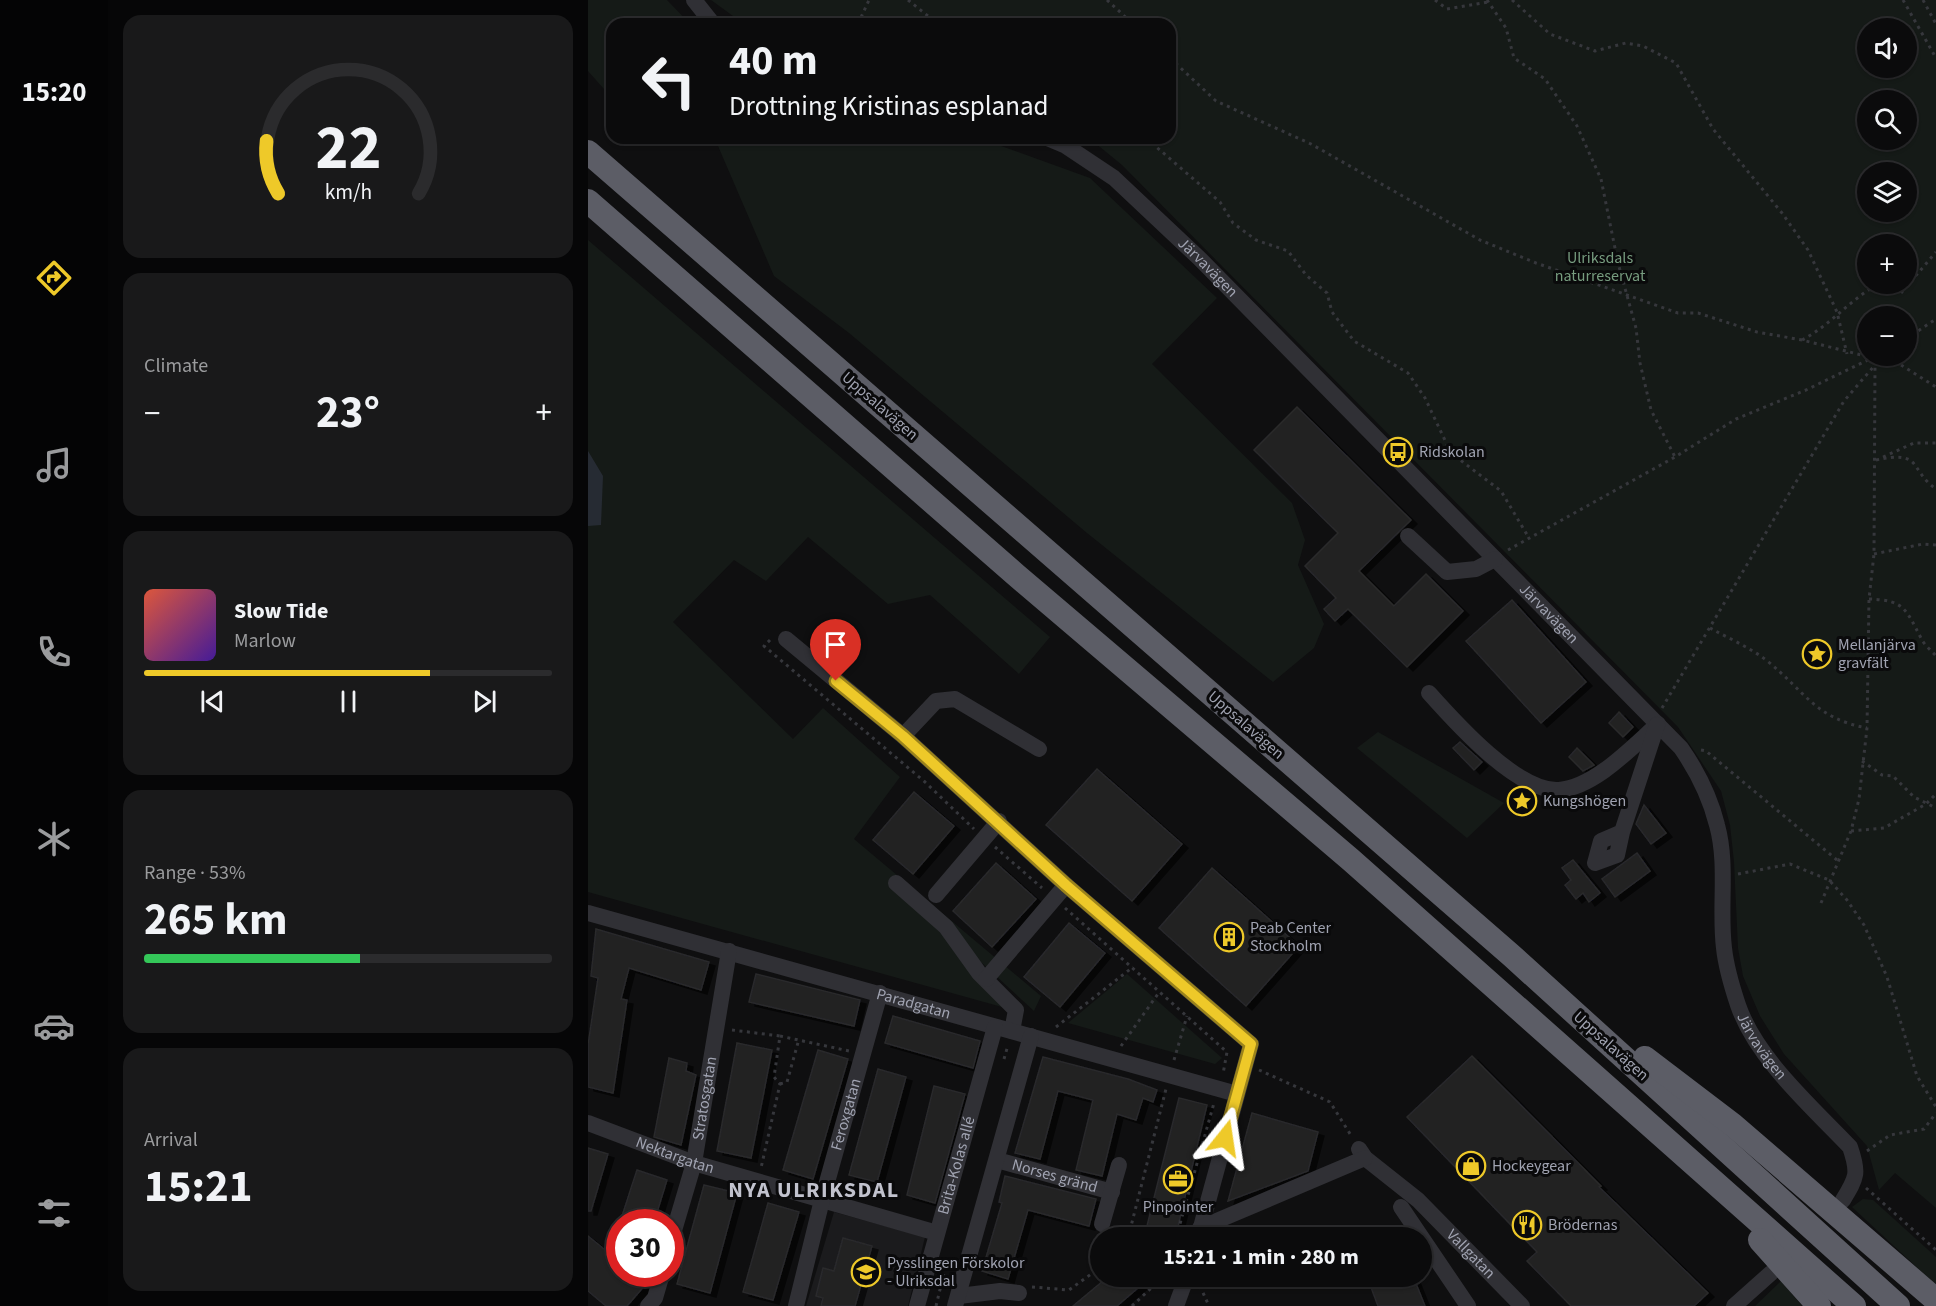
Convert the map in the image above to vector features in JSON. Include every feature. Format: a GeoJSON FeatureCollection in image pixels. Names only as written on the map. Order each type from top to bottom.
{"type":"FeatureCollection","features":[{"type":"Feature","properties":{"kind":"highway","name":"Uppsalavägen"},"geometry":{"type":"LineString","coordinates":[[588,152],[1512,956],[1898,1306]]}},
{"type":"Feature","properties":{"kind":"highway","name":"Uppsalavägen"},"geometry":{"type":"LineString","coordinates":[[588,201],[1025,582],[1351,860],[1854,1306]]}},
{"type":"Feature","properties":{"kind":"highway"},"geometry":{"type":"LineString","coordinates":[[1512,956],[1733,1125],[1936,1300]]}},
{"type":"Feature","properties":{"kind":"highway"},"geometry":{"type":"LineString","coordinates":[[1688,1161],[1819,1306]]}},
{"type":"Feature","properties":{"kind":"street"},"geometry":{"type":"LineString","coordinates":[[694,0],[708,18]]}},
{"type":"Feature","properties":{"kind":"street","name":"Järvavägen"},"geometry":{"type":"LineString","coordinates":[[1061,144],[1114,178],[1184,244],[1498,556],[1658,719],[1681,748],[1695,769],[1718,827],[1724,948],[1739,1007],[1754,1038],[1774,1065],[1850,1148],[1856,1178]]}},
{"type":"Feature","properties":{"kind":"street"},"geometry":{"type":"LineString","coordinates":[[1408,536],[1447,572],[1476,569],[1498,556]]}},
{"type":"Feature","properties":{"kind":"street"},"geometry":{"type":"LineString","coordinates":[[786,639],[903,736],[999,821],[1066,885],[1251,1044],[1201,1227]]}},
{"type":"Feature","properties":{"kind":"street"},"geometry":{"type":"LineString","coordinates":[[1429,693],[1461,730],[1501,763],[1546,789],[1561,790],[1590,779],[1617,761],[1658,719]]}},
{"type":"Feature","properties":{"kind":"street"},"geometry":{"type":"LineString","coordinates":[[903,736],[936,702],[955,699],[1040,749]]}},
{"type":"Feature","properties":{"kind":"street"},"geometry":{"type":"LineString","coordinates":[[1622,832],[1658,719]]}},
{"type":"Feature","properties":{"kind":"street"},"geometry":{"type":"LineString","coordinates":[[936,895],[999,821]]}},
{"type":"Feature","properties":{"kind":"street"},"geometry":{"type":"LineString","coordinates":[[896,883],[946,927],[986,979],[1016,1010],[1012,1031]]}},
{"type":"Feature","properties":{"kind":"street"},"geometry":{"type":"LineString","coordinates":[[986,979],[1066,885]]}},
{"type":"Feature","properties":{"kind":"street","name":"Paradgatan"},"geometry":{"type":"LineString","coordinates":[[588,914],[729,951],[995,1027],[1172,1067],[1237,1094]]}},
{"type":"Feature","properties":{"kind":"street","name":"Stratosgatan"},"geometry":{"type":"LineString","coordinates":[[680,1209],[694,1163],[729,951]]}},
{"type":"Feature","properties":{"kind":"street","name":"Feroxgatan"},"geometry":{"type":"LineString","coordinates":[[796,1306],[822,1200],[880,993]]}},
{"type":"Feature","properties":{"kind":"street","name":"Brita-Kolas allé"},"geometry":{"type":"LineString","coordinates":[[917,1306],[995,1027]]}},
{"type":"Feature","properties":{"kind":"street"},"geometry":{"type":"LineString","coordinates":[[1021,1290],[1000,1291],[957,1301],[1031,1036]]}},
{"type":"Feature","properties":{"kind":"street","name":"Nektargatan"},"geometry":{"type":"LineString","coordinates":[[588,1123],[694,1163],[937,1233]]}},
{"type":"Feature","properties":{"kind":"street"},"geometry":{"type":"LineString","coordinates":[[1211,1227],[1362,1154]]}},
{"type":"Feature","properties":{"kind":"street","name":"Vallgatan"},"geometry":{"type":"LineString","coordinates":[[1362,1154],[1418,1200],[1522,1306]]}},
{"type":"Feature","properties":{"kind":"street","name":"Norses gränd"},"geometry":{"type":"LineString","coordinates":[[996,1160],[1112,1192]]}},
{"type":"Feature","properties":{"kind":"street","name":"Norses gränd"},"geometry":{"type":"LineString","coordinates":[[1102,1224],[1119,1165]]}},
{"type":"Feature","properties":{"kind":"street"},"geometry":{"type":"LineString","coordinates":[[1843,1200],[1856,1178]]}},
{"type":"Feature","properties":{"kind":"street"},"geometry":{"type":"LineString","coordinates":[[1401,1207],[1468,1306]]}},
{"type":"Feature","properties":{"kind":"street"},"geometry":{"type":"LineString","coordinates":[[1734,1306],[1771,1273]]}},
{"type":"Feature","properties":{"kind":"street"},"geometry":{"type":"LineString","coordinates":[[648,1306],[655,1298],[658,1287]]}},
{"type":"Feature","properties":{"kind":"street"},"geometry":{"type":"LineString","coordinates":[[1176,1306],[1183,1287]]}},
{"type":"Feature","properties":{"kind":"path"},"geometry":{"type":"LineString","coordinates":[[861,18],[869,0]]}},
{"type":"Feature","properties":{"kind":"path"},"geometry":{"type":"LineString","coordinates":[[908,0],[930,18]]}},
{"type":"Feature","properties":{"kind":"path"},"geometry":{"type":"LineString","coordinates":[[1107,0],[1126,18]]}},
{"type":"Feature","properties":{"kind":"path"},"geometry":{"type":"LineString","coordinates":[[1435,0],[1447,9],[1488,1],[1506,28],[1514,58],[1545,79],[1577,126],[1601,179],[1626,294],[1636,328],[1640,363],[1651,410],[1675,457]]}},
{"type":"Feature","properties":{"kind":"path"},"geometry":{"type":"LineString","coordinates":[[1512,0],[1550,34],[1595,51],[1626,44],[1643,46],[1676,63],[1713,129],[1782,213],[1808,250],[1837,312],[1847,354]]}},
{"type":"Feature","properties":{"kind":"path"},"geometry":{"type":"LineString","coordinates":[[1903,0],[1936,58]]}},
{"type":"Feature","properties":{"kind":"path"},"geometry":{"type":"LineString","coordinates":[[1923,0],[1936,24]]}},
{"type":"Feature","properties":{"kind":"path"},"geometry":{"type":"LineString","coordinates":[[1176,64],[1216,101],[1311,144],[1480,240],[1536,264],[1678,313],[1698,313],[1757,332],[1802,340],[1857,355]]}},
{"type":"Feature","properties":{"kind":"path"},"geometry":{"type":"LineString","coordinates":[[1153,144],[1220,202],[1233,223],[1256,240],[1288,251],[1306,275],[1327,293],[1332,312],[1354,341],[1408,373],[1425,398],[1451,453],[1501,491],[1529,538]]}},
{"type":"Feature","properties":{"kind":"path"},"geometry":{"type":"LineString","coordinates":[[1917,273],[1936,252]]}},
{"type":"Feature","properties":{"kind":"path"},"geometry":{"type":"LineString","coordinates":[[1802,340],[1822,329],[1837,312],[1864,294]]}},
{"type":"Feature","properties":{"kind":"path"},"geometry":{"type":"LineString","coordinates":[[1917,332],[1936,319]]}},
{"type":"Feature","properties":{"kind":"path"},"geometry":{"type":"LineString","coordinates":[[1498,556],[1675,457],[1736,419],[1806,390],[1857,364]]}},
{"type":"Feature","properties":{"kind":"path"},"geometry":{"type":"LineString","coordinates":[[1658,719],[1709,627],[1844,401],[1874,366]]}},
{"type":"Feature","properties":{"kind":"path"},"geometry":{"type":"LineString","coordinates":[[1821,903],[1851,831],[1859,799],[1867,728],[1869,599],[1874,554],[1875,366]]}},
{"type":"Feature","properties":{"kind":"path"},"geometry":{"type":"LineString","coordinates":[[1903,366],[1936,387]]}},
{"type":"Feature","properties":{"kind":"path"},"geometry":{"type":"LineString","coordinates":[[1876,460],[1914,442],[1936,443]]}},
{"type":"Feature","properties":{"kind":"path"},"geometry":{"type":"LineString","coordinates":[[1876,460],[1894,456],[1909,459],[1920,468],[1926,482],[1936,489]]}},
{"type":"Feature","properties":{"kind":"path"},"geometry":{"type":"LineString","coordinates":[[1874,554],[1923,544],[1936,545]]}},
{"type":"Feature","properties":{"kind":"path"},"geometry":{"type":"LineString","coordinates":[[1869,599],[1898,603],[1913,619],[1921,640],[1936,656]]}},
{"type":"Feature","properties":{"kind":"path"},"geometry":{"type":"LineString","coordinates":[[1709,627],[1764,659],[1795,685],[1811,704],[1845,724],[1867,728]]}},
{"type":"Feature","properties":{"kind":"path"},"geometry":{"type":"LineString","coordinates":[[1698,750],[1706,751],[1837,860]]}},
{"type":"Feature","properties":{"kind":"path"},"geometry":{"type":"LineString","coordinates":[[1862,761],[1882,776],[1893,776],[1914,797],[1936,808]]}},
{"type":"Feature","properties":{"kind":"path"},"geometry":{"type":"LineString","coordinates":[[1851,831],[1884,828],[1926,804],[1936,794]]}},
{"type":"Feature","properties":{"kind":"path"},"geometry":{"type":"LineString","coordinates":[[1722,880],[1745,871],[1790,864],[1829,880],[1864,925],[1887,977],[1917,1077],[1936,1107]]}},
{"type":"Feature","properties":{"kind":"path"},"geometry":{"type":"LineString","coordinates":[[1056,1027],[1133,967]]}},
{"type":"Feature","properties":{"kind":"path"},"geometry":{"type":"LineString","coordinates":[[1121,1046],[1160,991]]}},
{"type":"Feature","properties":{"kind":"path"},"geometry":{"type":"LineString","coordinates":[[1132,1227],[1187,1016]]}},
{"type":"Feature","properties":{"kind":"path"},"geometry":{"type":"LineString","coordinates":[[717,1029],[799,1038],[863,1055]]}},
{"type":"Feature","properties":{"kind":"path"},"geometry":{"type":"LineString","coordinates":[[780,1035],[774,1077],[780,1084]]}},
{"type":"Feature","properties":{"kind":"path"},"geometry":{"type":"LineString","coordinates":[[780,1084],[787,1082],[799,1038]]}},
{"type":"Feature","properties":{"kind":"path"},"geometry":{"type":"LineString","coordinates":[[1226,1060],[1245,1065],[1330,1102],[1362,1154]]}},
{"type":"Feature","properties":{"kind":"path"},"geometry":{"type":"LineString","coordinates":[[759,1181],[780,1084]]}},
{"type":"Feature","properties":{"kind":"path"},"geometry":{"type":"LineString","coordinates":[[1853,1157],[1865,1152],[1890,1135],[1924,1129],[1936,1113]]}},
{"type":"Feature","properties":{"kind":"path"},"geometry":{"type":"LineString","coordinates":[[1856,1178],[1936,1250]]}},
{"type":"Feature","properties":{"kind":"path"},"geometry":{"type":"LineString","coordinates":[[1021,1290],[1069,1290],[1090,1275]]}},
{"type":"Feature","properties":{"kind":"path"},"geometry":{"type":"LineString","coordinates":[[1132,1306],[1152,1287]]}},
{"type":"Feature","properties":{"kind":"shaded area"},"geometry":{"type":"Polygon","coordinates":[[[588,451],[603,476],[601,525],[588,526],[588,451]]]}},
{"type":"Feature","properties":{"kind":"shaded area","name":"Pysslingen Förskolor - Ulriksdal"},"geometry":{"type":"Polygon","coordinates":[[[834,1212],[925,1237],[908,1306],[806,1306],[834,1212]]]}},
{"type":"Feature","properties":{"kind":"green space"},"geometry":{"type":"Polygon","coordinates":[[[588,0],[667,0],[684,18],[606,18],[606,91],[588,71],[588,0]]]}},
{"type":"Feature","properties":{"kind":"green space","name":"Ulriksdals naturreservat"},"geometry":{"type":"Polygon","coordinates":[[[711,0],[1936,0],[1936,1208],[1895,1173],[1879,1190],[1867,1146],[1784,1054],[1760,1016],[1743,976],[1738,948],[1730,825],[1721,791],[1678,727],[1122,165],[1096,144],[1176,144],[1176,18],[736,18],[711,0]]]}},
{"type":"Feature","properties":{"kind":"green space"},"geometry":{"type":"Polygon","coordinates":[[[717,144],[996,144],[1090,178],[1217,298],[1152,364],[1292,503],[1305,540],[1298,565],[1324,624],[1314,648],[1273,682],[1087,533],[849,333],[774,276],[717,144]]]}},
{"type":"Feature","properties":{"kind":"green space"},"geometry":{"type":"Polygon","coordinates":[[[588,240],[1050,637],[1019,674],[930,595],[888,604],[808,537],[766,581],[734,560],[673,622],[793,739],[823,708],[900,777],[854,839],[1041,996],[1034,1011],[970,952],[1002,1007],[588,892],[588,240]]]}},
{"type":"Feature","properties":{"kind":"green space"},"geometry":{"type":"Polygon","coordinates":[[[1378,732],[1504,803],[1467,838],[1357,748],[1378,732]]]}},
{"type":"Feature","properties":{"kind":"green space"},"geometry":{"type":"Polygon","coordinates":[[[1127,974],[1222,1058],[1215,1064],[1068,1023],[1127,974]]]}},
{"type":"Feature","properties":{"kind":"green space"},"geometry":{"type":"Polygon","coordinates":[[[1863,1199],[1873,1200],[1936,1257],[1936,1285],[1852,1207],[1863,1199]]]}},
{"type":"Feature","properties":{"kind":"green space"},"geometry":{"type":"Polygon","coordinates":[[[1781,1281],[1802,1306],[1755,1306],[1781,1281]]]}},
{"type":"Feature","properties":{"kind":"building"},"geometry":{"type":"Polygon","coordinates":[[[1297,407],[1411,520],[1359,571],[1394,606],[1426,574],[1463,611],[1407,667],[1348,609],[1335,621],[1324,609],[1336,598],[1305,566],[1338,533],[1254,450],[1297,407]]]}},
{"type":"Feature","properties":{"kind":"building"},"geometry":{"type":"Polygon","coordinates":[[[1512,600],[1586,682],[1541,723],[1466,641],[1512,600]]]}},
{"type":"Feature","properties":{"kind":"building"},"geometry":{"type":"Polygon","coordinates":[[[1619,712],[1633,727],[1623,737],[1609,723],[1619,712]]]}},
{"type":"Feature","properties":{"kind":"building"},"geometry":{"type":"Polygon","coordinates":[[[1460,742],[1482,762],[1474,770],[1453,748],[1460,742]]]}},
{"type":"Feature","properties":{"kind":"building"},"geometry":{"type":"Polygon","coordinates":[[[1577,748],[1594,765],[1583,771],[1569,757],[1577,748]]]}},
{"type":"Feature","properties":{"kind":"building"},"geometry":{"type":"Polygon","coordinates":[[[1097,769],[1182,844],[1132,901],[1046,825],[1097,769]]]}},
{"type":"Feature","properties":{"kind":"building"},"geometry":{"type":"Polygon","coordinates":[[[914,792],[954,826],[913,874],[873,840],[914,792]]]}},
{"type":"Feature","properties":{"kind":"building"},"geometry":{"type":"Polygon","coordinates":[[[1644,805],[1666,833],[1651,844],[1636,824],[1644,805]]]}},
{"type":"Feature","properties":{"kind":"building"},"geometry":{"type":"Polygon","coordinates":[[[1637,853],[1650,871],[1615,897],[1602,879],[1637,853]]]}},
{"type":"Feature","properties":{"kind":"building"},"geometry":{"type":"Polygon","coordinates":[[[1573,860],[1600,893],[1589,902],[1583,893],[1576,899],[1565,885],[1571,880],[1562,868],[1573,860]]]}},
{"type":"Feature","properties":{"kind":"building"},"geometry":{"type":"Polygon","coordinates":[[[996,863],[1036,899],[992,947],[953,911],[996,863]]]}},
{"type":"Feature","properties":{"kind":"building","name":"Peab Center Stockholm"},"geometry":{"type":"Polygon","coordinates":[[[1212,868],[1299,946],[1246,1006],[1159,928],[1212,868]]]}},
{"type":"Feature","properties":{"kind":"building"},"geometry":{"type":"Polygon","coordinates":[[[1069,923],[1105,953],[1060,1007],[1024,977],[1069,923]]]}},
{"type":"Feature","properties":{"kind":"building"},"geometry":{"type":"Polygon","coordinates":[[[596,929],[709,962],[701,990],[629,968],[621,999],[627,1000],[613,1093],[588,1087],[588,1045],[598,978],[591,976],[596,929]]]}},
{"type":"Feature","properties":{"kind":"building"},"geometry":{"type":"Polygon","coordinates":[[[756,974],[860,1000],[854,1026],[749,1002],[756,974]]]}},
{"type":"Feature","properties":{"kind":"building"},"geometry":{"type":"Polygon","coordinates":[[[893,1016],[980,1041],[973,1068],[885,1043],[893,1016]]]}},
{"type":"Feature","properties":{"kind":"building"},"geometry":{"type":"Polygon","coordinates":[[[737,1043],[772,1050],[751,1158],[717,1151],[737,1043]]]}},
{"type":"Feature","properties":{"kind":"building"},"geometry":{"type":"Polygon","coordinates":[[[818,1050],[848,1059],[813,1179],[783,1170],[818,1050]]]}},
{"type":"Feature","properties":{"kind":"building"},"geometry":{"type":"Polygon","coordinates":[[[1472,1056],[1601,1186],[1599,1187],[1708,1293],[1694,1306],[1571,1306],[1527,1261],[1537,1252],[1407,1117],[1472,1056]]]}},
{"type":"Feature","properties":{"kind":"building"},"geometry":{"type":"Polygon","coordinates":[[[1043,1057],[1128,1079],[1157,1090],[1153,1102],[1143,1098],[1136,1120],[1117,1114],[1102,1176],[1076,1170],[1093,1100],[1058,1091],[1040,1159],[1015,1153],[1043,1057]]]}},
{"type":"Feature","properties":{"kind":"building"},"geometry":{"type":"Polygon","coordinates":[[[669,1058],[687,1063],[686,1071],[696,1075],[681,1145],[654,1137],[669,1058]]]}},
{"type":"Feature","properties":{"kind":"building"},"geometry":{"type":"Polygon","coordinates":[[[878,1069],[906,1077],[877,1182],[849,1175],[878,1069]]]}},
{"type":"Feature","properties":{"kind":"building"},"geometry":{"type":"Polygon","coordinates":[[[934,1086],[965,1094],[935,1203],[907,1195],[934,1086]]]}},
{"type":"Feature","properties":{"kind":"building"},"geometry":{"type":"Polygon","coordinates":[[[1179,1098],[1207,1105],[1178,1227],[1147,1227],[1179,1098]]]}},
{"type":"Feature","properties":{"kind":"building"},"geometry":{"type":"Polygon","coordinates":[[[1252,1113],[1318,1132],[1308,1171],[1228,1201],[1252,1113]]]}},
{"type":"Feature","properties":{"kind":"building"},"geometry":{"type":"Polygon","coordinates":[[[588,1148],[608,1154],[591,1211],[588,1211],[588,1148]]]}},
{"type":"Feature","properties":{"kind":"building"},"geometry":{"type":"Polygon","coordinates":[[[637,1170],[667,1180],[658,1209],[624,1209],[637,1170]]]}},
{"type":"Feature","properties":{"kind":"building"},"geometry":{"type":"Polygon","coordinates":[[[1005,1176],[1096,1199],[1089,1226],[1028,1210],[1008,1279],[982,1271],[1002,1203],[999,1202],[1005,1176]]]}},
{"type":"Feature","properties":{"kind":"building"},"geometry":{"type":"Polygon","coordinates":[[[704,1185],[737,1193],[710,1293],[684,1286],[684,1258],[704,1185]]]}},
{"type":"Feature","properties":{"kind":"building"},"geometry":{"type":"Polygon","coordinates":[[[768,1203],[799,1212],[773,1300],[743,1292],[768,1203]]]}},
{"type":"Feature","properties":{"kind":"building"},"geometry":{"type":"Polygon","coordinates":[[[588,1236],[606,1251],[606,1287],[643,1287],[627,1306],[606,1306],[588,1291],[588,1236]]]}},
{"type":"Feature","properties":{"kind":"building"},"geometry":{"type":"Polygon","coordinates":[[[843,1238],[872,1246],[855,1306],[821,1306],[823,1298],[816,1296],[823,1268],[834,1271],[843,1238]]]}},
{"type":"Feature","properties":{"kind":"building"},"geometry":{"type":"Polygon","coordinates":[[[1096,1287],[1139,1287],[1117,1306],[1073,1306],[1096,1287]]]}},
{"type":"Feature","properties":{"kind":"building"},"geometry":{"type":"Polygon","coordinates":[[[1371,1287],[1417,1287],[1425,1306],[1378,1306],[1371,1287]]]}},
{"type":"Feature","properties":{"kind":"place","name":"Ridskolan"},"geometry":{"type":"Point","coordinates":[1398,452]}},
{"type":"Feature","properties":{"kind":"place","name":"Mellanjärva gravfält"},"geometry":{"type":"Point","coordinates":[1817,654]}},
{"type":"Feature","properties":{"kind":"place","name":"Kungshögen"},"geometry":{"type":"Point","coordinates":[1522,801]}},
{"type":"Feature","properties":{"kind":"place","name":"Peab Center Stockholm"},"geometry":{"type":"Point","coordinates":[1229,937]}},
{"type":"Feature","properties":{"kind":"place","name":"Hockeygear"},"geometry":{"type":"Point","coordinates":[1471,1166]}},
{"type":"Feature","properties":{"kind":"place","name":"Pinpointer"},"geometry":{"type":"Point","coordinates":[1178,1179]}},
{"type":"Feature","properties":{"kind":"place","name":"Brödernas"},"geometry":{"type":"Point","coordinates":[1527,1225]}},
{"type":"Feature","properties":{"kind":"place","name":"Pysslingen Förskolor - Ulriksdal"},"geometry":{"type":"Point","coordinates":[866,1272]}},
{"type":"Feature","properties":{"kind":"district","name":"NYA ULRIKSDAL"},"geometry":{"type":"Point","coordinates":[814,1190]}},
{"type":"Feature","properties":{"kind":"route"},"geometry":{"type":"LineString","coordinates":[[836,681],[903,736],[999,821],[1066,885],[1251,1044],[1225,1138]]}}]}
